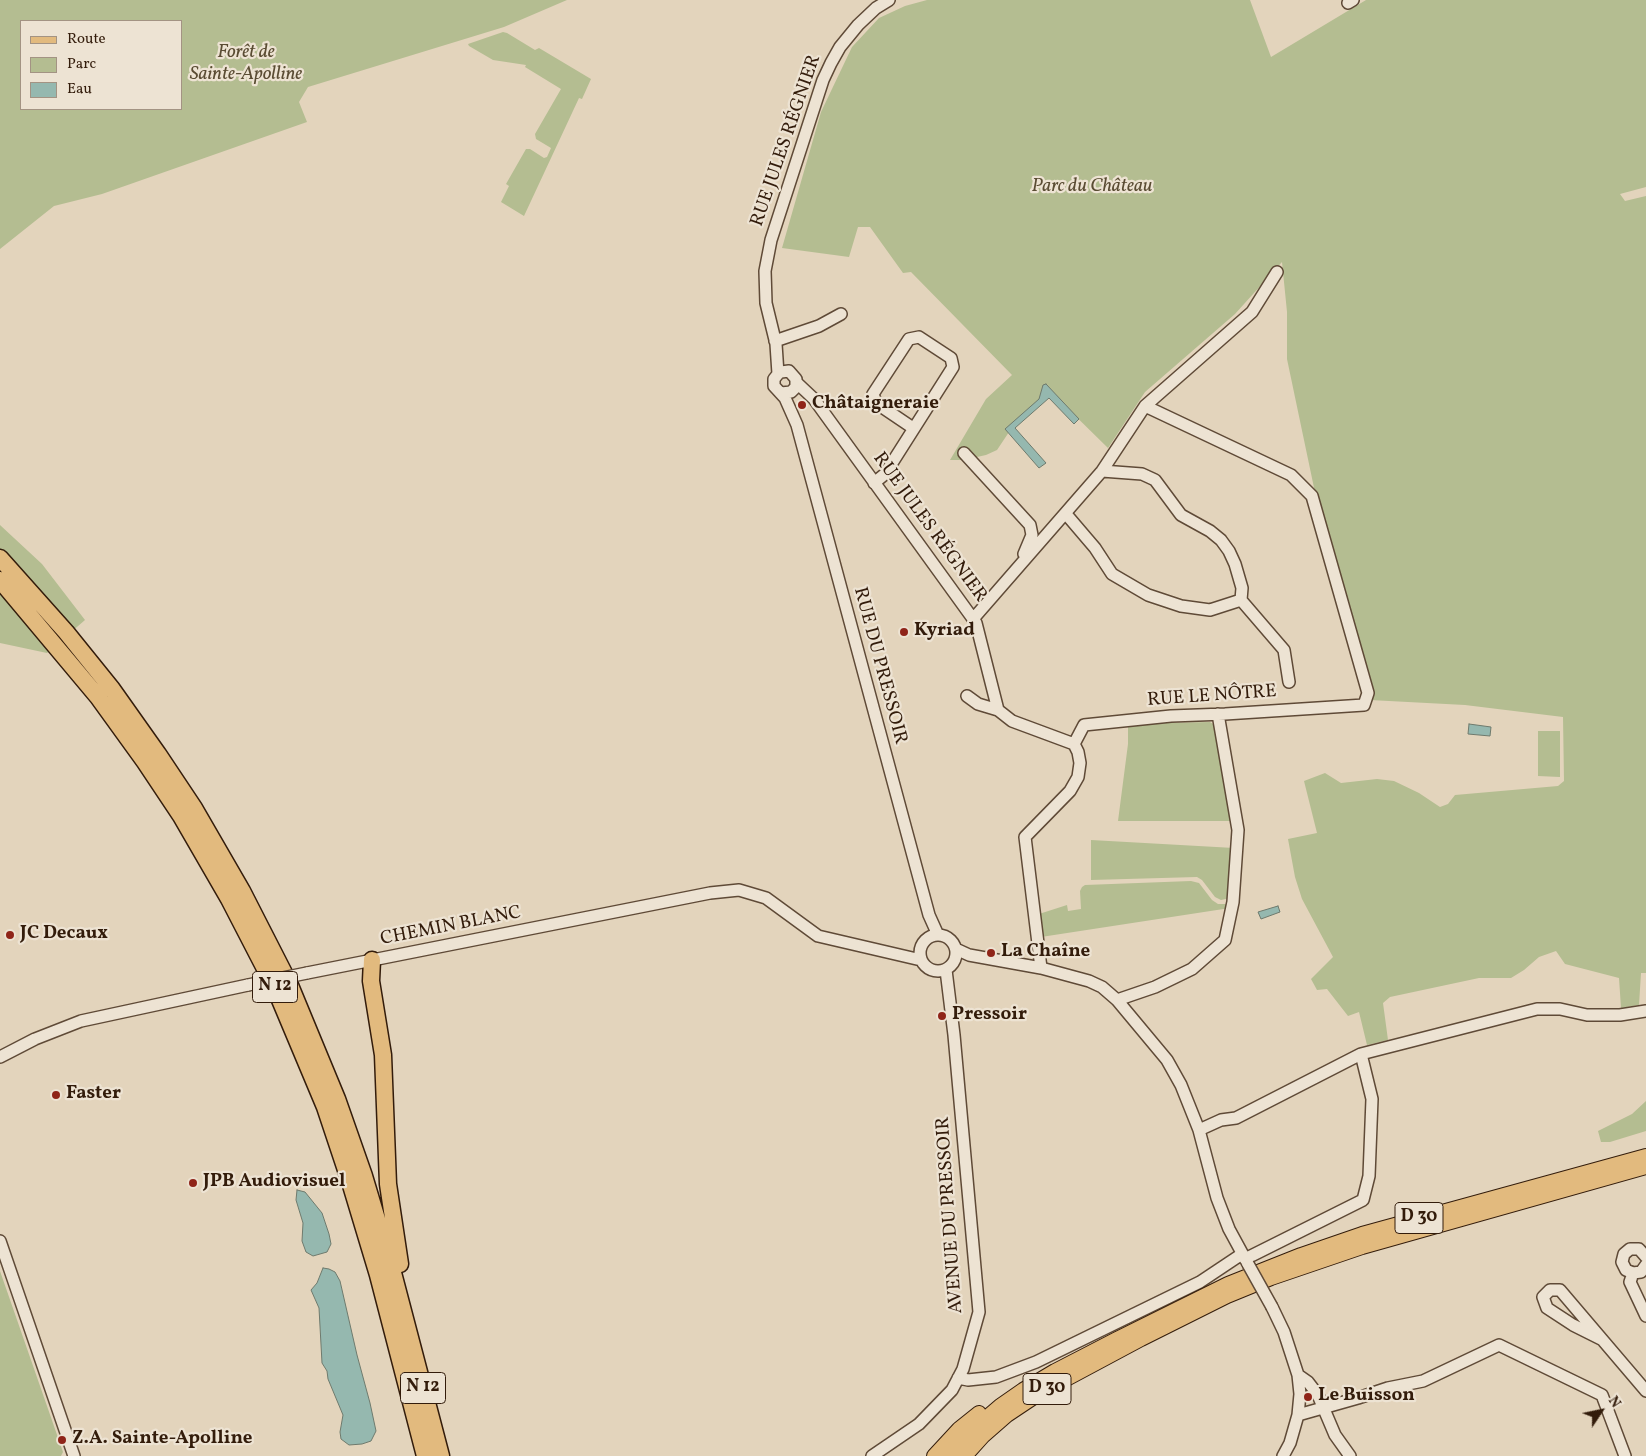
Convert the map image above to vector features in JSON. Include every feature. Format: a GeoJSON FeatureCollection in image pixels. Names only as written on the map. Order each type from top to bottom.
{"type":"FeatureCollection","features":[{"type":"Feature","properties":{"kind":"highway","name":"N 12"},"geometry":{"type":"LineString","coordinates":[[0,558],[66,632],[117,697],[158,754],[189,801],[242,891],[289,983],[337,1099],[364,1176],[392,1269],[441,1456]]}},
{"type":"Feature","properties":{"kind":"highway","name":"N 12"},"geometry":{"type":"LineString","coordinates":[[0,580],[98,696],[145,762],[181,816],[229,899],[275,988],[325,1107],[350,1182],[378,1275],[425,1456]]}},
{"type":"Feature","properties":{"kind":"highway"},"geometry":{"type":"LineString","coordinates":[[372,960],[371,981],[383,1055],[388,1184],[406,1297],[405,1321]]}},
{"type":"Feature","properties":{"kind":"main road","name":"D 30"},"geometry":{"type":"LineString","coordinates":[[950,1456],[956,1447],[979,1424],[1000,1406],[1055,1371],[1228,1284],[1301,1255],[1362,1234],[1646,1156]]}},
{"type":"Feature","properties":{"kind":"main road","name":"D 30"},"geometry":{"type":"LineString","coordinates":[[965,1456],[983,1436],[1007,1416],[1040,1393],[1227,1296],[1331,1256],[1646,1167]]}},
{"type":"Feature","properties":{"kind":"main road"},"geometry":{"type":"LineString","coordinates":[[977,1456],[1011,1422],[1046,1397],[1127,1354],[1141,1339]]}},
{"type":"Feature","properties":{"kind":"main road"},"geometry":{"type":"LineString","coordinates":[[934,1456],[959,1429],[993,1403],[1038,1375],[1055,1371]]}},
{"type":"Feature","properties":{"kind":"street","name":"RUE JULES RÉGNIER"},"geometry":{"type":"LineString","coordinates":[[776,342],[766,303],[764,271],[771,240],[824,80],[840,47],[858,25],[876,8],[890,0]]}},
{"type":"Feature","properties":{"kind":"street"},"geometry":{"type":"LineString","coordinates":[[973,619],[1102,471],[1145,406],[1252,312],[1277,272]]}},
{"type":"Feature","properties":{"kind":"street"},"geometry":{"type":"LineString","coordinates":[[783,372],[776,342],[819,326],[840,314]]}},
{"type":"Feature","properties":{"kind":"street"},"geometry":{"type":"LineString","coordinates":[[874,482],[885,474],[913,428],[954,368],[951,358],[919,337],[909,339],[874,394],[876,403],[913,428]]}},
{"type":"Feature","properties":{"kind":"street"},"geometry":{"type":"LineString","coordinates":[[783,372],[795,376],[796,387],[788,394],[781,393],[774,386],[774,379],[783,372]]}},
{"type":"Feature","properties":{"kind":"street","name":"RUE JULES RÉGNIER"},"geometry":{"type":"LineString","coordinates":[[796,387],[814,399],[976,623],[998,710]]}},
{"type":"Feature","properties":{"kind":"street","name":"RUE DU PRESSOIR"},"geometry":{"type":"LineString","coordinates":[[796,387],[797,425]]}},
{"type":"Feature","properties":{"kind":"street","name":"RUE DU PRESSOIR"},"geometry":{"type":"LineString","coordinates":[[781,393],[788,403],[797,425],[929,915],[938,935]]}},
{"type":"Feature","properties":{"kind":"street","name":"RUE LE NÔTRE"},"geometry":{"type":"LineString","coordinates":[[1074,744],[1084,725],[1171,716],[1364,704],[1368,693],[1312,496],[1291,475],[1145,406]]}},
{"type":"Feature","properties":{"kind":"street"},"geometry":{"type":"LineString","coordinates":[[964,453],[1030,525],[1032,530],[1030,542],[1019,564]]}},
{"type":"Feature","properties":{"kind":"street"},"geometry":{"type":"LineString","coordinates":[[1102,471],[1142,474],[1155,480],[1181,515],[1210,531],[1221,540],[1235,564],[1242,588],[1240,600]]}},
{"type":"Feature","properties":{"kind":"street"},"geometry":{"type":"LineString","coordinates":[[1066,514],[1094,548],[1112,574],[1148,595],[1181,606],[1210,610],[1240,600]]}},
{"type":"Feature","properties":{"kind":"street"},"geometry":{"type":"LineString","coordinates":[[1240,600],[1284,650],[1290,682]]}},
{"type":"Feature","properties":{"kind":"street"},"geometry":{"type":"LineString","coordinates":[[967,696],[978,704],[998,710],[1012,722],[1074,744],[1078,752],[1080,763],[1078,777],[1070,791],[1025,837],[1041,968]]}},
{"type":"Feature","properties":{"kind":"street"},"geometry":{"type":"LineString","coordinates":[[1117,1000],[1155,987],[1192,968],[1225,940],[1233,902],[1238,830],[1218,714]]}},
{"type":"Feature","properties":{"kind":"street","name":"CHEMIN BLANC"},"geometry":{"type":"LineString","coordinates":[[0,1057],[35,1039],[81,1021],[372,960],[710,894],[739,890],[766,898],[818,936],[903,956],[922,950]]}},
{"type":"Feature","properties":{"kind":"street","name":"RUE DU PRESSOIR"},"geometry":{"type":"LineString","coordinates":[[922,950],[929,915]]}},
{"type":"Feature","properties":{"kind":"street"},"geometry":{"type":"LineString","coordinates":[[938,935],[949,939],[955,954],[953,963],[940,971],[924,965],[922,950],[938,935]]}},
{"type":"Feature","properties":{"kind":"street"},"geometry":{"type":"LineString","coordinates":[[955,954],[1041,968],[1089,981],[1102,988],[1117,1000],[1167,1060],[1181,1085],[1199,1130],[1217,1198],[1229,1229],[1284,1332],[1298,1374],[1300,1394],[1298,1415],[1290,1443],[1283,1456]]}},
{"type":"Feature","properties":{"kind":"street","name":"AVENUE DU PRESSOIR"},"geometry":{"type":"LineString","coordinates":[[872,1456],[919,1424],[952,1390],[964,1366],[979,1312],[954,1035],[948,990],[940,971]]}},
{"type":"Feature","properties":{"kind":"street"},"geometry":{"type":"LineString","coordinates":[[1199,1130],[1221,1120],[1236,1118],[1361,1054],[1537,1009],[1560,1009],[1587,1015],[1620,1015],[1646,1011]]}},
{"type":"Feature","properties":{"kind":"street"},"geometry":{"type":"LineString","coordinates":[[958,1378],[968,1380],[985,1378],[1008,1373],[1036,1362],[1094,1335],[1363,1200],[1369,1176],[1372,1099],[1361,1054]]}},
{"type":"Feature","properties":{"kind":"street"},"geometry":{"type":"LineString","coordinates":[[0,1241],[74,1456]]}},
{"type":"Feature","properties":{"kind":"street"},"geometry":{"type":"LineString","coordinates":[[1646,1257],[1642,1251],[1634,1248],[1627,1251],[1622,1258],[1623,1266],[1629,1272],[1641,1272],[1646,1266]]}},
{"type":"Feature","properties":{"kind":"street"},"geometry":{"type":"LineString","coordinates":[[1633,1273],[1630,1282],[1646,1316]]}},
{"type":"Feature","properties":{"kind":"street"},"geometry":{"type":"LineString","coordinates":[[1602,1338],[1573,1325],[1547,1308],[1543,1297],[1550,1290],[1560,1290],[1602,1338],[1646,1391]]}},
{"type":"Feature","properties":{"kind":"street"},"geometry":{"type":"LineString","coordinates":[[1298,1415],[1388,1388],[1423,1381],[1499,1345],[1602,1395],[1625,1456]]}},
{"type":"Feature","properties":{"kind":"street"},"geometry":{"type":"LineString","coordinates":[[964,1366],[979,1377],[985,1378]]}},
{"type":"Feature","properties":{"kind":"street"},"geometry":{"type":"LineString","coordinates":[[1298,1374],[1318,1394],[1335,1435],[1350,1456]]}},
{"type":"Feature","properties":{"kind":"green space","name":"Forêt de Sainte-Apolline"},"geometry":{"type":"Polygon","coordinates":[[[0,0],[567,0],[504,27],[308,87],[299,102],[307,122],[102,194],[54,206],[0,249],[0,0]]]}},
{"type":"Feature","properties":{"kind":"green space","name":"Parc du Château"},"geometry":{"type":"Polygon","coordinates":[[[927,0],[1250,0],[1271,57],[1366,0],[1646,0],[1646,187],[1620,194],[1625,201],[1646,196],[1646,973],[1641,973],[1639,1005],[1621,1008],[1619,978],[1565,964],[1556,951],[1539,957],[1511,978],[1479,978],[1390,997],[1383,1003],[1388,1040],[1367,1045],[1359,1012],[1348,1016],[1327,989],[1317,990],[1311,979],[1333,957],[1302,899],[1295,877],[1288,839],[1317,833],[1304,781],[1325,773],[1341,783],[1377,779],[1394,781],[1419,793],[1440,807],[1448,804],[1455,795],[1558,786],[1564,781],[1563,717],[1465,705],[1370,700],[1317,502],[1287,359],[1287,312],[1282,262],[1235,314],[1145,392],[1108,448],[1052,393],[1011,429],[997,450],[986,455],[963,460],[950,460],[986,399],[1012,375],[911,272],[903,273],[870,227],[858,227],[849,257],[782,248],[821,112],[852,47],[879,18],[905,6],[927,0]]]}},
{"type":"Feature","properties":{"kind":"green space"},"geometry":{"type":"Polygon","coordinates":[[[503,32],[535,50],[539,48],[591,79],[582,99],[579,98],[524,216],[501,202],[509,186],[506,184],[526,149],[530,149],[544,158],[547,157],[551,148],[536,139],[535,134],[561,89],[525,67],[526,65],[493,60],[468,44],[503,32]]]}},
{"type":"Feature","properties":{"kind":"green space"},"geometry":{"type":"Polygon","coordinates":[[[0,525],[42,564],[85,620],[47,653],[0,643],[0,525]]]}},
{"type":"Feature","properties":{"kind":"green space"},"geometry":{"type":"Polygon","coordinates":[[[1210,722],[1216,726],[1232,821],[1118,821],[1128,744],[1128,725],[1210,722]]]}},
{"type":"Feature","properties":{"kind":"green space"},"geometry":{"type":"Polygon","coordinates":[[[1538,731],[1560,731],[1560,777],[1538,776],[1538,731]]]}},
{"type":"Feature","properties":{"kind":"green space"},"geometry":{"type":"Polygon","coordinates":[[[1091,840],[1234,848],[1230,898],[1221,900],[1215,897],[1202,880],[1197,877],[1091,880],[1091,840]]]}},
{"type":"Feature","properties":{"kind":"green space"},"geometry":{"type":"Polygon","coordinates":[[[1191,881],[1199,883],[1212,900],[1218,904],[1230,904],[1230,908],[1041,937],[1039,914],[1067,905],[1068,911],[1081,909],[1080,891],[1085,885],[1191,881]]]}},
{"type":"Feature","properties":{"kind":"green space"},"geometry":{"type":"Polygon","coordinates":[[[1646,1101],[1646,1131],[1610,1142],[1601,1142],[1598,1131],[1632,1114],[1646,1101]]]}},
{"type":"Feature","properties":{"kind":"green space"},"geometry":{"type":"Polygon","coordinates":[[[0,1271],[63,1452],[61,1456],[0,1456],[0,1271]]]}},
{"type":"Feature","properties":{"kind":"water"},"geometry":{"type":"Polygon","coordinates":[[[1046,384],[1079,419],[1074,424],[1049,398],[1015,428],[1046,463],[1039,468],[1005,429],[1039,399],[1043,385],[1046,384]]]}},
{"type":"Feature","properties":{"kind":"water"},"geometry":{"type":"Polygon","coordinates":[[[1469,724],[1491,727],[1490,736],[1468,734],[1469,724]]]}},
{"type":"Feature","properties":{"kind":"water"},"geometry":{"type":"Polygon","coordinates":[[[1278,906],[1280,912],[1261,919],[1258,912],[1278,906]]]}},
{"type":"Feature","properties":{"kind":"water"},"geometry":{"type":"Polygon","coordinates":[[[297,1190],[305,1192],[322,1213],[331,1244],[327,1252],[313,1256],[306,1252],[302,1241],[303,1223],[296,1200],[297,1190]]]}},
{"type":"Feature","properties":{"kind":"water"},"geometry":{"type":"Polygon","coordinates":[[[323,1268],[335,1272],[340,1281],[370,1403],[376,1431],[371,1441],[362,1444],[349,1445],[341,1439],[340,1432],[343,1415],[328,1379],[327,1371],[322,1363],[319,1308],[311,1290],[317,1283],[323,1268]]]}},
{"type":"Feature","properties":{"kind":"place","name":"Châtaigneraie"},"geometry":{"type":"Point","coordinates":[802,405]}},
{"type":"Feature","properties":{"kind":"place","name":"Kyriad"},"geometry":{"type":"Point","coordinates":[904,632]}},
{"type":"Feature","properties":{"kind":"place","name":"JC Decaux"},"geometry":{"type":"Point","coordinates":[10,935]}},
{"type":"Feature","properties":{"kind":"place","name":"La Chaîne"},"geometry":{"type":"Point","coordinates":[991,953]}},
{"type":"Feature","properties":{"kind":"place","name":"Pressoir"},"geometry":{"type":"Point","coordinates":[942,1016]}},
{"type":"Feature","properties":{"kind":"place","name":"Faster"},"geometry":{"type":"Point","coordinates":[56,1095]}},
{"type":"Feature","properties":{"kind":"place","name":"JPB Audiovisuel"},"geometry":{"type":"Point","coordinates":[193,1183]}},
{"type":"Feature","properties":{"kind":"place","name":"Le Buisson"},"geometry":{"type":"Point","coordinates":[1308,1397]}},
{"type":"Feature","properties":{"kind":"place","name":"Z.A. Sainte-Apolline"},"geometry":{"type":"Point","coordinates":[62,1440]}}]}
